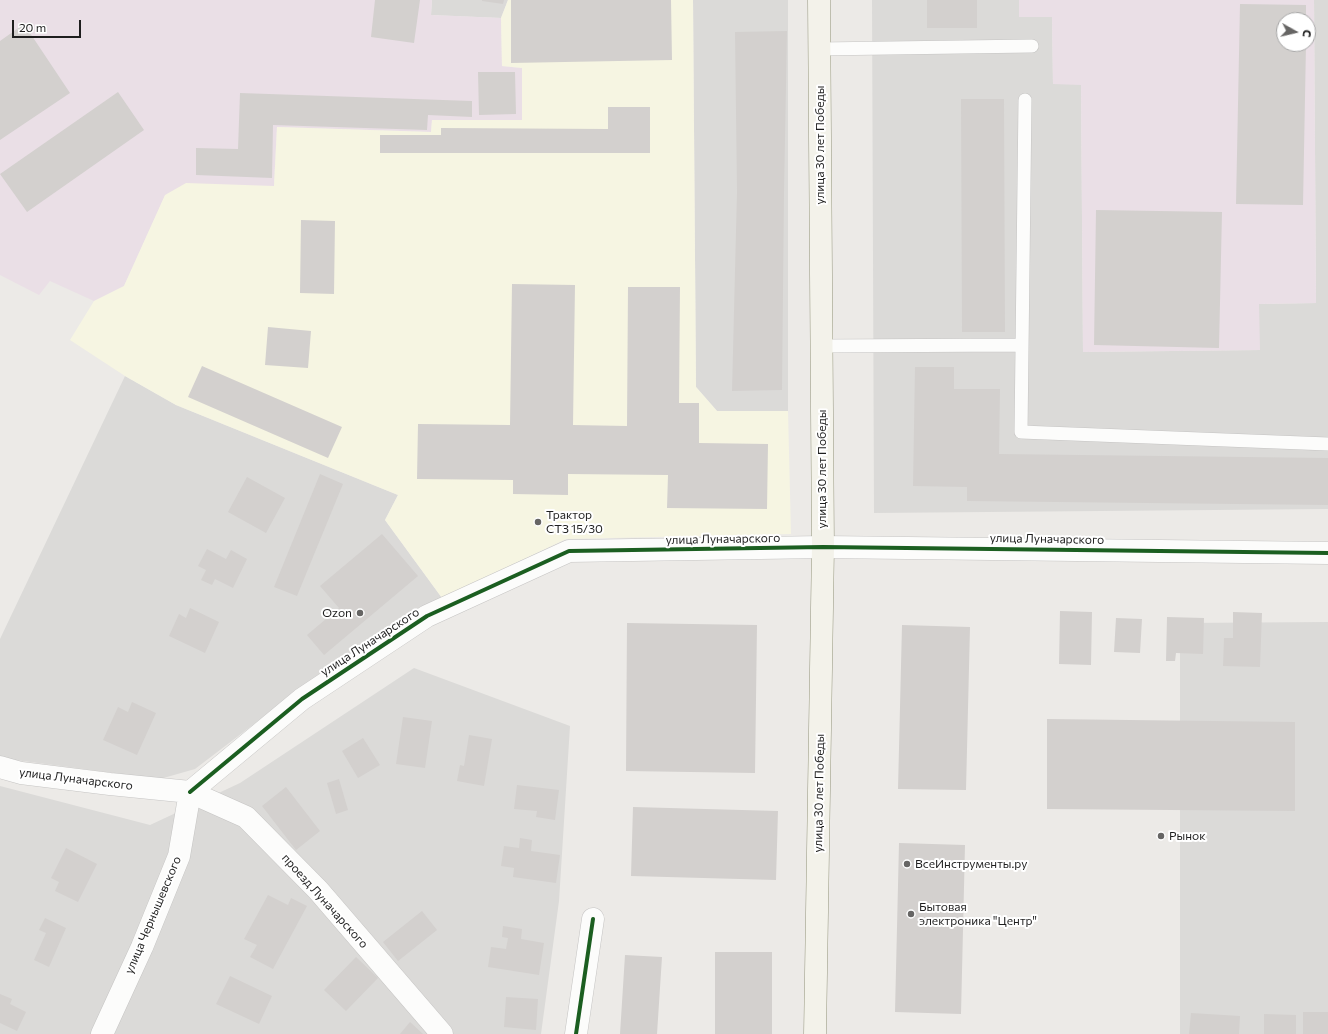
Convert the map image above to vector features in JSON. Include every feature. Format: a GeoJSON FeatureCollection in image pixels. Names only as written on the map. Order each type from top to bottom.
{"type":"FeatureCollection","features":[{"type":"Feature","properties":{"kind":"main road","name":"улица 30 лет Победы"},"geometry":{"type":"LineString","coordinates":[[815,1034],[823,547],[819,0]]}},
{"type":"Feature","properties":{"kind":"street","name":"улица Луначарского"},"geometry":{"type":"LineString","coordinates":[[0,767],[21,773],[102,784],[190,792],[302,699],[427,616],[569,551],[823,547],[1328,553]]}},
{"type":"Feature","properties":{"kind":"street","name":"улица Чернышевского"},"geometry":{"type":"LineString","coordinates":[[102,1034],[142,947],[179,856],[190,792]]}},
{"type":"Feature","properties":{"kind":"street","name":"проезд Луначарского"},"geometry":{"type":"LineString","coordinates":[[190,792],[246,817],[318,890],[442,1034]]}},
{"type":"Feature","properties":{"kind":"street"},"geometry":{"type":"LineString","coordinates":[[576,1034],[593,919]]}},
{"type":"Feature","properties":{"kind":"lane"},"geometry":{"type":"LineString","coordinates":[[819,49],[1032,46]]}},
{"type":"Feature","properties":{"kind":"lane"},"geometry":{"type":"LineString","coordinates":[[1025,100],[1021,432],[1328,444]]}},
{"type":"Feature","properties":{"kind":"lane"},"geometry":{"type":"LineString","coordinates":[[822,346],[1022,345]]}},
{"type":"Feature","properties":{"kind":"shaded area"},"geometry":{"type":"Polygon","coordinates":[[[0,0],[432,0],[431,15],[501,18],[502,66],[522,68],[522,120],[432,120],[431,132],[277,127],[274,186],[165,196],[124,286],[94,301],[50,281],[39,295],[0,275],[0,0]]]}},
{"type":"Feature","properties":{"kind":"shaded area"},"geometry":{"type":"Polygon","coordinates":[[[432,0],[508,0],[501,18],[431,15],[432,0]]]}},
{"type":"Feature","properties":{"kind":"shaded area"},"geometry":{"type":"Polygon","coordinates":[[[508,0],[693,0],[696,387],[717,411],[788,411],[791,534],[566,539],[442,598],[385,520],[398,495],[176,405],[125,376],[70,340],[94,301],[124,286],[165,195],[186,183],[274,186],[277,127],[431,132],[432,120],[522,120],[522,68],[502,66],[501,18],[508,0]]]}},
{"type":"Feature","properties":{"kind":"shaded area"},"geometry":{"type":"Polygon","coordinates":[[[693,0],[788,0],[788,411],[717,411],[696,387],[693,0]]]}},
{"type":"Feature","properties":{"kind":"shaded area"},"geometry":{"type":"Polygon","coordinates":[[[872,0],[1019,0],[1019,17],[1052,17],[1053,84],[1081,84],[1083,352],[1259,350],[1259,304],[1316,303],[1314,52],[1316,52],[1316,12],[1314,12],[1314,0],[1328,0],[1328,509],[874,513],[872,0]]]}},
{"type":"Feature","properties":{"kind":"shaded area"},"geometry":{"type":"Polygon","coordinates":[[[1019,0],[1314,0],[1314,12],[1276,12],[1276,52],[1314,52],[1316,303],[1259,304],[1260,350],[1083,352],[1081,85],[1053,84],[1052,17],[1019,17],[1019,0]]]}},
{"type":"Feature","properties":{"kind":"shaded area"},"geometry":{"type":"Polygon","coordinates":[[[125,376],[176,405],[398,495],[385,520],[442,598],[334,663],[195,769],[160,779],[0,758],[0,639],[125,376]]]}},
{"type":"Feature","properties":{"kind":"shaded area"},"geometry":{"type":"Polygon","coordinates":[[[1328,622],[1328,1034],[1180,1034],[1180,623],[1328,622]]]}},
{"type":"Feature","properties":{"kind":"shaded area"},"geometry":{"type":"Polygon","coordinates":[[[414,668],[570,726],[559,901],[541,1034],[0,1034],[0,786],[150,825],[240,783],[414,668]]]}},
{"type":"Feature","properties":{"kind":"building"},"geometry":{"type":"Polygon","coordinates":[[[375,0],[420,0],[414,43],[371,37],[375,0]]]}},
{"type":"Feature","properties":{"kind":"building"},"geometry":{"type":"Polygon","coordinates":[[[482,0],[504,0],[503,4],[482,0]]]}},
{"type":"Feature","properties":{"kind":"building"},"geometry":{"type":"Polygon","coordinates":[[[511,0],[671,0],[672,60],[511,63],[511,0]]]}},
{"type":"Feature","properties":{"kind":"building"},"geometry":{"type":"Polygon","coordinates":[[[927,0],[977,0],[977,28],[927,28],[927,0]]]}},
{"type":"Feature","properties":{"kind":"building"},"geometry":{"type":"Polygon","coordinates":[[[1240,4],[1306,5],[1306,12],[1276,12],[1276,52],[1306,52],[1303,205],[1236,204],[1240,4]]]}},
{"type":"Feature","properties":{"kind":"building"},"geometry":{"type":"Polygon","coordinates":[[[24,24],[70,93],[0,140],[0,41],[24,24]]]}},
{"type":"Feature","properties":{"kind":"building"},"geometry":{"type":"Polygon","coordinates":[[[787,31],[782,390],[732,391],[737,192],[735,32],[787,31]]]}},
{"type":"Feature","properties":{"kind":"building"},"geometry":{"type":"Polygon","coordinates":[[[478,72],[515,72],[516,114],[479,115],[478,72]]]}},
{"type":"Feature","properties":{"kind":"building"},"geometry":{"type":"Polygon","coordinates":[[[118,92],[144,130],[27,212],[0,174],[118,92]]]}},
{"type":"Feature","properties":{"kind":"building"},"geometry":{"type":"Polygon","coordinates":[[[240,93],[472,101],[472,117],[428,115],[427,130],[273,125],[272,178],[196,175],[196,148],[238,149],[240,93]]]}},
{"type":"Feature","properties":{"kind":"building"},"geometry":{"type":"Polygon","coordinates":[[[961,99],[1004,99],[1005,332],[962,332],[961,99]]]}},
{"type":"Feature","properties":{"kind":"building"},"geometry":{"type":"Polygon","coordinates":[[[608,107],[650,107],[650,153],[380,153],[380,135],[441,135],[441,128],[608,129],[608,107]]]}},
{"type":"Feature","properties":{"kind":"building"},"geometry":{"type":"Polygon","coordinates":[[[1096,210],[1222,212],[1219,348],[1094,345],[1096,210]]]}},
{"type":"Feature","properties":{"kind":"building"},"geometry":{"type":"Polygon","coordinates":[[[301,220],[335,221],[334,294],[300,293],[301,220]]]}},
{"type":"Feature","properties":{"kind":"building"},"geometry":{"type":"Polygon","coordinates":[[[512,284],[575,285],[573,425],[627,426],[628,287],[680,287],[679,403],[699,403],[699,443],[768,444],[767,509],[667,508],[668,475],[568,474],[568,495],[513,494],[513,480],[417,479],[418,424],[510,425],[512,284]]]}},
{"type":"Feature","properties":{"kind":"building"},"geometry":{"type":"Polygon","coordinates":[[[268,327],[311,331],[308,368],[265,365],[268,327]]]}},
{"type":"Feature","properties":{"kind":"building"},"geometry":{"type":"Polygon","coordinates":[[[202,366],[342,427],[328,458],[188,397],[202,366]]]}},
{"type":"Feature","properties":{"kind":"building"},"geometry":{"type":"Polygon","coordinates":[[[915,367],[954,367],[954,389],[1000,389],[999,454],[1328,458],[1328,505],[967,501],[967,487],[913,486],[915,367]]]}},
{"type":"Feature","properties":{"kind":"building"},"geometry":{"type":"Polygon","coordinates":[[[320,474],[343,484],[297,596],[274,587],[320,474]]]}},
{"type":"Feature","properties":{"kind":"building"},"geometry":{"type":"Polygon","coordinates":[[[247,477],[285,498],[266,533],[228,512],[247,477]]]}},
{"type":"Feature","properties":{"kind":"building"},"geometry":{"type":"Polygon","coordinates":[[[382,534],[418,576],[324,655],[307,635],[339,608],[320,586],[382,534]]]}},
{"type":"Feature","properties":{"kind":"building"},"geometry":{"type":"Polygon","coordinates":[[[207,549],[226,559],[231,550],[247,559],[233,588],[215,579],[212,585],[201,580],[206,570],[198,566],[207,549]]]}},
{"type":"Feature","properties":{"kind":"building"},"geometry":{"type":"Polygon","coordinates":[[[190,608],[219,622],[205,653],[169,636],[179,614],[186,618],[190,608]]]}},
{"type":"Feature","properties":{"kind":"building"},"geometry":{"type":"Polygon","coordinates":[[[1060,611],[1092,612],[1091,665],[1059,664],[1060,611]]]}},
{"type":"Feature","properties":{"kind":"building"},"geometry":{"type":"Polygon","coordinates":[[[1233,612],[1262,613],[1260,667],[1223,666],[1224,638],[1233,638],[1233,612]]]}},
{"type":"Feature","properties":{"kind":"building"},"geometry":{"type":"Polygon","coordinates":[[[1167,617],[1204,618],[1203,654],[1176,653],[1175,661],[1166,661],[1167,617]]]}},
{"type":"Feature","properties":{"kind":"building"},"geometry":{"type":"Polygon","coordinates":[[[1116,618],[1142,619],[1140,653],[1114,652],[1116,618]]]}},
{"type":"Feature","properties":{"kind":"building"},"geometry":{"type":"Polygon","coordinates":[[[627,623],[757,625],[755,773],[626,771],[627,623]]]}},
{"type":"Feature","properties":{"kind":"building"},"geometry":{"type":"Polygon","coordinates":[[[902,625],[970,627],[966,790],[898,789],[902,625]]]}},
{"type":"Feature","properties":{"kind":"building"},"geometry":{"type":"Polygon","coordinates":[[[132,702],[156,713],[137,755],[103,740],[118,707],[128,712],[132,702]]]}},
{"type":"Feature","properties":{"kind":"building"},"geometry":{"type":"Polygon","coordinates":[[[403,717],[432,721],[425,768],[396,764],[403,717]]]}},
{"type":"Feature","properties":{"kind":"building"},"geometry":{"type":"Polygon","coordinates":[[[1047,719],[1295,722],[1295,811],[1047,809],[1047,719]]]}},
{"type":"Feature","properties":{"kind":"building"},"geometry":{"type":"Polygon","coordinates":[[[469,735],[492,739],[484,786],[457,781],[460,765],[464,766],[469,735]]]}},
{"type":"Feature","properties":{"kind":"building"},"geometry":{"type":"Polygon","coordinates":[[[363,738],[380,765],[358,778],[342,751],[363,738]]]}},
{"type":"Feature","properties":{"kind":"building"},"geometry":{"type":"Polygon","coordinates":[[[339,779],[348,810],[336,814],[327,783],[339,779]]]}},
{"type":"Feature","properties":{"kind":"building"},"geometry":{"type":"Polygon","coordinates":[[[517,785],[559,790],[555,820],[536,817],[537,811],[514,809],[517,785]]]}},
{"type":"Feature","properties":{"kind":"building"},"geometry":{"type":"Polygon","coordinates":[[[286,787],[320,831],[296,850],[262,806],[286,787]]]}},
{"type":"Feature","properties":{"kind":"building"},"geometry":{"type":"Polygon","coordinates":[[[633,807],[778,811],[776,880],[631,876],[633,807]]]}},
{"type":"Feature","properties":{"kind":"building"},"geometry":{"type":"Polygon","coordinates":[[[520,838],[532,840],[531,851],[560,855],[556,883],[513,877],[514,868],[501,866],[504,846],[519,848],[520,838]]]}},
{"type":"Feature","properties":{"kind":"building"},"geometry":{"type":"Polygon","coordinates":[[[899,843],[965,845],[961,1014],[895,1012],[899,843]]]}},
{"type":"Feature","properties":{"kind":"building"},"geometry":{"type":"Polygon","coordinates":[[[66,848],[97,864],[78,902],[55,891],[59,882],[51,878],[66,848]]]}},
{"type":"Feature","properties":{"kind":"building"},"geometry":{"type":"Polygon","coordinates":[[[268,895],[288,905],[291,898],[307,906],[273,969],[250,957],[257,945],[244,939],[268,895]]]}},
{"type":"Feature","properties":{"kind":"building"},"geometry":{"type":"Polygon","coordinates":[[[422,911],[437,930],[398,961],[383,942],[422,911]]]}},
{"type":"Feature","properties":{"kind":"building"},"geometry":{"type":"Polygon","coordinates":[[[45,918],[66,928],[49,967],[34,960],[46,933],[39,930],[45,918]]]}},
{"type":"Feature","properties":{"kind":"building"},"geometry":{"type":"Polygon","coordinates":[[[503,926],[522,929],[521,939],[544,943],[539,975],[488,967],[491,947],[506,949],[508,938],[502,937],[503,926]]]}},
{"type":"Feature","properties":{"kind":"building"},"geometry":{"type":"Polygon","coordinates":[[[715,952],[772,952],[772,1034],[715,1034],[715,952]]]}},
{"type":"Feature","properties":{"kind":"building"},"geometry":{"type":"Polygon","coordinates":[[[625,955],[662,957],[657,1034],[620,1034],[625,955]]]}},
{"type":"Feature","properties":{"kind":"building"},"geometry":{"type":"Polygon","coordinates":[[[356,957],[378,978],[346,1011],[324,990],[356,957]]]}},
{"type":"Feature","properties":{"kind":"building"},"geometry":{"type":"Polygon","coordinates":[[[230,976],[272,996],[259,1024],[216,1004],[230,976]]]}},
{"type":"Feature","properties":{"kind":"building"},"geometry":{"type":"Polygon","coordinates":[[[0,994],[12,999],[10,1004],[26,1012],[17,1031],[0,1023],[0,994]]]}},
{"type":"Feature","properties":{"kind":"building"},"geometry":{"type":"Polygon","coordinates":[[[506,997],[538,999],[536,1030],[504,1027],[506,997]]]}},
{"type":"Feature","properties":{"kind":"building"},"geometry":{"type":"Polygon","coordinates":[[[1303,1012],[1328,1012],[1328,1034],[1303,1034],[1303,1012]]]}},
{"type":"Feature","properties":{"kind":"building"},"geometry":{"type":"Polygon","coordinates":[[[1191,1013],[1240,1016],[1239,1034],[1189,1034],[1191,1013]]]}},
{"type":"Feature","properties":{"kind":"building"},"geometry":{"type":"Polygon","coordinates":[[[1264,1014],[1296,1015],[1296,1034],[1264,1034],[1264,1014]]]}},
{"type":"Feature","properties":{"kind":"building"},"geometry":{"type":"Polygon","coordinates":[[[410,1022],[423,1034],[400,1034],[410,1022]]]}},
{"type":"Feature","properties":{"kind":"cycle path"},"geometry":{"type":"LineString","coordinates":[[190,792],[302,699],[427,616],[569,551],[823,547],[1328,553]]}},
{"type":"Feature","properties":{"kind":"cycle path"},"geometry":{"type":"LineString","coordinates":[[576,1034],[593,919]]}},
{"type":"Feature","properties":{"kind":"place","name":"Трактор СТЗ 15/30"},"geometry":{"type":"Point","coordinates":[538,522]}},
{"type":"Feature","properties":{"kind":"place","name":"Ozon"},"geometry":{"type":"Point","coordinates":[360,613]}},
{"type":"Feature","properties":{"kind":"place","name":"Рынок"},"geometry":{"type":"Point","coordinates":[1161,836]}},
{"type":"Feature","properties":{"kind":"place","name":"ВсеИнструменты.ру"},"geometry":{"type":"Point","coordinates":[907,864]}},
{"type":"Feature","properties":{"kind":"place","name":"Бытовая электроника \"Центр\""},"geometry":{"type":"Point","coordinates":[911,914]}}]}
